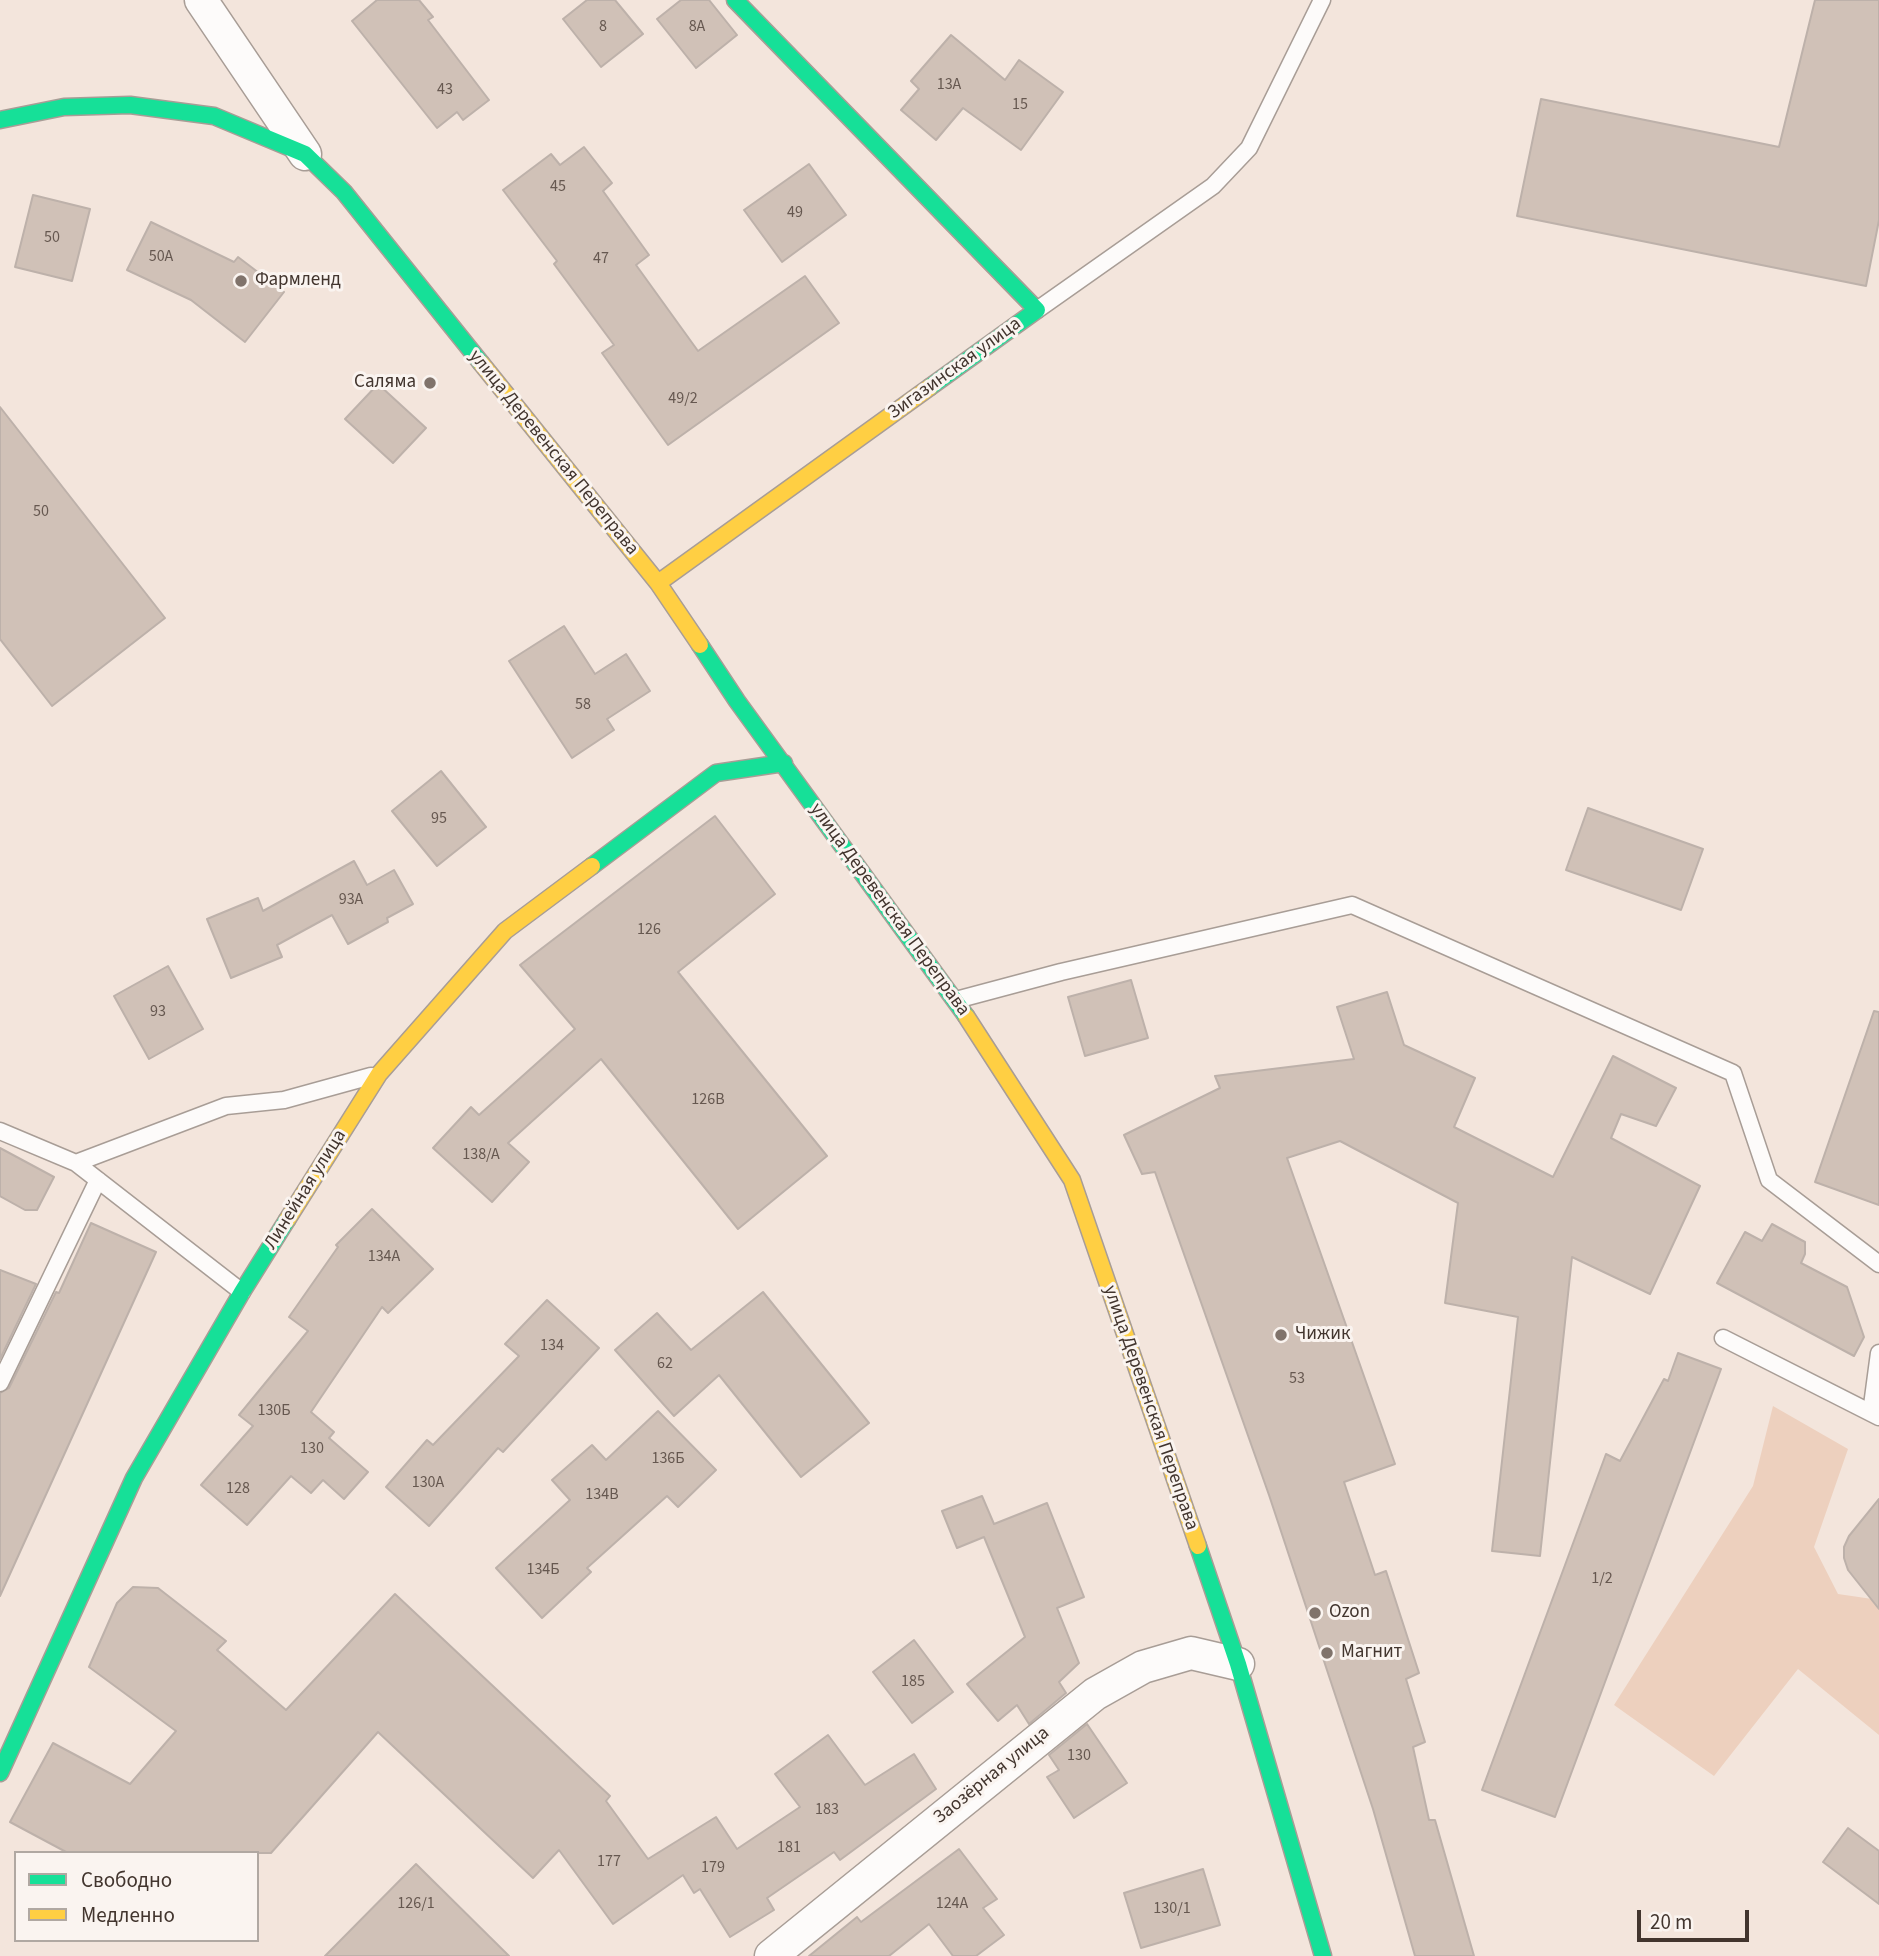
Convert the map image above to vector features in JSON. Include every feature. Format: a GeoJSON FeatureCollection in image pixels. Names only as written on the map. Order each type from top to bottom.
{"type":"FeatureCollection","features":[{"type":"Feature","properties":{"kind":"street","name":"улица Деревенская Переправа"},"geometry":{"type":"LineString","coordinates":[[201,0],[304,154],[344,192],[657,583],[737,701],[956,1000],[1072,1180],[1238,1664],[1323,1956]]}},
{"type":"Feature","properties":{"kind":"street","name":"Зигазинская улица"},"geometry":{"type":"LineString","coordinates":[[657,583],[1037,310],[735,0]]}},
{"type":"Feature","properties":{"kind":"street"},"geometry":{"type":"LineString","coordinates":[[0,120],[64,107],[131,105],[214,116],[304,154]]}},
{"type":"Feature","properties":{"kind":"street","name":"Линейная улица"},"geometry":{"type":"LineString","coordinates":[[0,1773],[134,1478],[242,1292],[379,1074],[505,931],[716,773],[784,763]]}},
{"type":"Feature","properties":{"kind":"street","name":"Заозёрная улица"},"geometry":{"type":"LineString","coordinates":[[771,1956],[1095,1694],[1143,1667],[1191,1653],[1238,1664]]}},
{"type":"Feature","properties":{"kind":"lane"},"geometry":{"type":"LineString","coordinates":[[1037,310],[1213,186],[1249,148],[1322,0]]}},
{"type":"Feature","properties":{"kind":"lane"},"geometry":{"type":"LineString","coordinates":[[956,1000],[1061,972],[1352,905],[1733,1073],[1769,1180],[1879,1264]]}},
{"type":"Feature","properties":{"kind":"lane"},"geometry":{"type":"LineString","coordinates":[[76,1163],[226,1105],[284,1100],[379,1074]]}},
{"type":"Feature","properties":{"kind":"lane"},"geometry":{"type":"LineString","coordinates":[[0,1131],[76,1163],[242,1292]]}},
{"type":"Feature","properties":{"kind":"lane"},"geometry":{"type":"LineString","coordinates":[[0,1383],[98,1180]]}},
{"type":"Feature","properties":{"kind":"lane"},"geometry":{"type":"LineString","coordinates":[[1723,1338],[1875,1415],[1879,1353]]}},
{"type":"Feature","properties":{"kind":"shaded area"},"geometry":{"type":"Polygon","coordinates":[[[1773,1406],[1848,1449],[1814,1547],[1838,1594],[1879,1600],[1879,1735],[1798,1669],[1714,1776],[1614,1705],[1753,1486],[1773,1406]]]}},
{"type":"Feature","properties":{"kind":"building"},"geometry":{"type":"Polygon","coordinates":[[[377,0],[419,0],[433,17],[428,20],[489,100],[463,120],[457,112],[437,128],[352,21],[377,0]]]}},
{"type":"Feature","properties":{"kind":"building"},"geometry":{"type":"Polygon","coordinates":[[[587,0],[615,0],[643,34],[601,67],[563,19],[587,0]]]}},
{"type":"Feature","properties":{"kind":"building"},"geometry":{"type":"Polygon","coordinates":[[[681,0],[709,0],[737,35],[696,68],[657,19],[681,0]]]}},
{"type":"Feature","properties":{"kind":"building"},"geometry":{"type":"Polygon","coordinates":[[[1815,0],[1879,0],[1879,220],[1866,286],[1517,216],[1541,99],[1779,147],[1815,0]]]}},
{"type":"Feature","properties":{"kind":"building"},"geometry":{"type":"Polygon","coordinates":[[[951,35],[1005,80],[1019,60],[1063,92],[1021,150],[963,108],[936,140],[901,110],[919,89],[911,81],[951,35]]]}},
{"type":"Feature","properties":{"kind":"building"},"geometry":{"type":"Polygon","coordinates":[[[584,147],[612,183],[603,191],[649,255],[636,265],[698,351],[805,276],[839,323],[668,445],[602,353],[614,345],[554,264],[557,261],[503,190],[551,154],[560,165],[584,147]]]}},
{"type":"Feature","properties":{"kind":"building"},"geometry":{"type":"Polygon","coordinates":[[[809,164],[846,215],[782,262],[744,210],[809,164]]]}},
{"type":"Feature","properties":{"kind":"building"},"geometry":{"type":"Polygon","coordinates":[[[33,195],[90,209],[72,281],[15,267],[33,195]]]}},
{"type":"Feature","properties":{"kind":"building"},"geometry":{"type":"Polygon","coordinates":[[[151,222],[234,262],[238,257],[284,292],[245,342],[191,300],[127,270],[151,222]]]}},
{"type":"Feature","properties":{"kind":"building"},"geometry":{"type":"Polygon","coordinates":[[[378,384],[426,428],[393,463],[345,419],[378,384]]]}},
{"type":"Feature","properties":{"kind":"building"},"geometry":{"type":"Polygon","coordinates":[[[0,407],[165,618],[52,706],[0,639],[0,407]]]}},
{"type":"Feature","properties":{"kind":"building"},"geometry":{"type":"Polygon","coordinates":[[[564,626],[595,674],[626,654],[650,691],[607,719],[614,730],[572,758],[509,661],[564,626]]]}},
{"type":"Feature","properties":{"kind":"building"},"geometry":{"type":"Polygon","coordinates":[[[441,771],[486,827],[437,866],[392,811],[441,771]]]}},
{"type":"Feature","properties":{"kind":"building"},"geometry":{"type":"Polygon","coordinates":[[[1588,808],[1703,849],[1681,910],[1566,870],[1588,808]]]}},
{"type":"Feature","properties":{"kind":"building"},"geometry":{"type":"Polygon","coordinates":[[[715,816],[775,894],[678,972],[827,1156],[738,1229],[601,1059],[508,1143],[529,1162],[492,1202],[433,1148],[471,1107],[479,1115],[575,1029],[520,965],[715,816]]]}},
{"type":"Feature","properties":{"kind":"building"},"geometry":{"type":"Polygon","coordinates":[[[354,861],[367,885],[394,870],[413,904],[387,918],[388,922],[348,944],[332,915],[277,945],[282,957],[231,978],[207,919],[258,898],[263,911],[354,861]]]}},
{"type":"Feature","properties":{"kind":"building"},"geometry":{"type":"Polygon","coordinates":[[[168,966],[203,1029],[149,1059],[114,996],[168,966]]]}},
{"type":"Feature","properties":{"kind":"building"},"geometry":{"type":"Polygon","coordinates":[[[1131,980],[1148,1038],[1085,1056],[1068,997],[1131,980]]]}},
{"type":"Feature","properties":{"kind":"building"},"geometry":{"type":"Polygon","coordinates":[[[1387,992],[1404,1045],[1475,1078],[1454,1127],[1553,1177],[1613,1056],[1676,1088],[1656,1126],[1621,1114],[1611,1138],[1700,1186],[1650,1294],[1572,1257],[1540,1556],[1492,1551],[1518,1317],[1445,1303],[1458,1203],[1340,1141],[1287,1158],[1395,1464],[1344,1482],[1375,1575],[1386,1571],[1419,1673],[1406,1679],[1425,1742],[1413,1747],[1429,1820],[1435,1820],[1474,1956],[1415,1956],[1373,1809],[1269,1495],[1155,1172],[1142,1174],[1124,1135],[1220,1088],[1215,1076],[1354,1059],[1337,1007],[1387,992]]]}},
{"type":"Feature","properties":{"kind":"building"},"geometry":{"type":"Polygon","coordinates":[[[1874,1011],[1879,1012],[1879,1205],[1815,1182],[1874,1011]]]}},
{"type":"Feature","properties":{"kind":"building"},"geometry":{"type":"Polygon","coordinates":[[[0,1148],[54,1177],[37,1210],[25,1210],[0,1196],[0,1148]]]}},
{"type":"Feature","properties":{"kind":"building"},"geometry":{"type":"Polygon","coordinates":[[[372,1209],[433,1269],[388,1313],[382,1307],[311,1412],[334,1432],[329,1438],[368,1472],[344,1499],[323,1480],[311,1493],[291,1476],[247,1525],[201,1485],[253,1426],[239,1415],[308,1331],[289,1317],[338,1247],[336,1245],[372,1209]]]}},
{"type":"Feature","properties":{"kind":"building"},"geometry":{"type":"Polygon","coordinates":[[[91,1223],[156,1252],[0,1596],[0,1393],[9,1388],[56,1292],[59,1293],[91,1223]]]}},
{"type":"Feature","properties":{"kind":"building"},"geometry":{"type":"Polygon","coordinates":[[[1772,1224],[1805,1242],[1805,1254],[1801,1263],[1847,1287],[1864,1337],[1854,1356],[1717,1283],[1745,1232],[1762,1241],[1772,1224]]]}},
{"type":"Feature","properties":{"kind":"building"},"geometry":{"type":"Polygon","coordinates":[[[0,1270],[36,1284],[0,1359],[0,1270]]]}},
{"type":"Feature","properties":{"kind":"building"},"geometry":{"type":"Polygon","coordinates":[[[763,1292],[869,1423],[801,1477],[719,1375],[674,1416],[615,1350],[657,1313],[691,1350],[763,1292]]]}},
{"type":"Feature","properties":{"kind":"building"},"geometry":{"type":"Polygon","coordinates":[[[547,1300],[599,1348],[503,1452],[498,1448],[429,1526],[386,1487],[427,1440],[433,1445],[519,1356],[505,1344],[547,1300]]]}},
{"type":"Feature","properties":{"kind":"building"},"geometry":{"type":"Polygon","coordinates":[[[1678,1353],[1721,1369],[1555,1817],[1482,1790],[1606,1454],[1620,1461],[1664,1379],[1668,1381],[1678,1353]]]}},
{"type":"Feature","properties":{"kind":"building"},"geometry":{"type":"Polygon","coordinates":[[[658,1411],[716,1470],[678,1507],[667,1496],[587,1568],[591,1572],[542,1618],[496,1568],[570,1500],[552,1480],[592,1445],[606,1460],[658,1411]]]}},
{"type":"Feature","properties":{"kind":"building"},"geometry":{"type":"Polygon","coordinates":[[[982,1496],[994,1524],[1047,1503],[1084,1597],[1057,1608],[1079,1663],[1059,1682],[1066,1693],[1029,1724],[1017,1705],[998,1721],[967,1684],[1025,1637],[984,1537],[957,1548],[942,1511],[982,1496]]]}},
{"type":"Feature","properties":{"kind":"building"},"geometry":{"type":"Polygon","coordinates":[[[1879,1499],[1879,1609],[1848,1570],[1844,1547],[1849,1536],[1879,1499]]]}},
{"type":"Feature","properties":{"kind":"building"},"geometry":{"type":"Polygon","coordinates":[[[133,1587],[158,1588],[226,1641],[217,1650],[286,1710],[395,1594],[610,1796],[606,1801],[648,1859],[716,1817],[737,1849],[800,1807],[775,1774],[828,1735],[865,1785],[914,1754],[936,1789],[840,1860],[834,1852],[767,1898],[774,1910],[730,1937],[700,1889],[694,1893],[683,1875],[613,1924],[559,1850],[533,1878],[378,1732],[271,1853],[64,1851],[10,1822],[53,1743],[130,1784],[176,1731],[89,1667],[117,1603],[133,1587]]]}},
{"type":"Feature","properties":{"kind":"building"},"geometry":{"type":"Polygon","coordinates":[[[914,1640],[953,1692],[912,1723],[873,1672],[914,1640]]]}},
{"type":"Feature","properties":{"kind":"building"},"geometry":{"type":"Polygon","coordinates":[[[1087,1724],[1127,1783],[1074,1818],[1047,1777],[1059,1770],[1049,1755],[1087,1724]]]}},
{"type":"Feature","properties":{"kind":"building"},"geometry":{"type":"Polygon","coordinates":[[[1848,1828],[1879,1851],[1879,1904],[1823,1862],[1848,1828]]]}},
{"type":"Feature","properties":{"kind":"building"},"geometry":{"type":"Polygon","coordinates":[[[959,1849],[997,1899],[983,1908],[1004,1935],[976,1956],[953,1956],[929,1924],[889,1956],[809,1956],[857,1917],[861,1922],[959,1849]]]}},
{"type":"Feature","properties":{"kind":"building"},"geometry":{"type":"Polygon","coordinates":[[[416,1864],[509,1956],[325,1956],[416,1864]]]}},
{"type":"Feature","properties":{"kind":"building"},"geometry":{"type":"Polygon","coordinates":[[[1203,1869],[1220,1925],[1141,1948],[1124,1893],[1203,1869]]]}},
{"type":"Feature","properties":{"kind":"traffic: fast"},"geometry":{"type":"LineString","coordinates":[[735,0],[1037,310],[930,387]]}},
{"type":"Feature","properties":{"kind":"traffic: fast"},"geometry":{"type":"LineString","coordinates":[[0,120],[64,107],[130,105],[214,116],[305,154],[344,192],[481,363]]}},
{"type":"Feature","properties":{"kind":"traffic: fast"},"geometry":{"type":"LineString","coordinates":[[700,645],[737,701],[966,1016]]}},
{"type":"Feature","properties":{"kind":"traffic: fast"},"geometry":{"type":"LineString","coordinates":[[592,866],[716,773],[784,763]]}},
{"type":"Feature","properties":{"kind":"traffic: fast"},"geometry":{"type":"LineString","coordinates":[[0,1773],[134,1478],[287,1220]]}},
{"type":"Feature","properties":{"kind":"traffic: fast"},"geometry":{"type":"LineString","coordinates":[[1198,1546],[1238,1664],[1323,1956]]}},
{"type":"Feature","properties":{"kind":"traffic: slow"},"geometry":{"type":"LineString","coordinates":[[481,363],[658,583],[700,645]]}},
{"type":"Feature","properties":{"kind":"traffic: slow"},"geometry":{"type":"LineString","coordinates":[[658,583],[930,387]]}},
{"type":"Feature","properties":{"kind":"traffic: slow"},"geometry":{"type":"LineString","coordinates":[[287,1220],[379,1074],[505,931],[592,866]]}},
{"type":"Feature","properties":{"kind":"traffic: slow"},"geometry":{"type":"LineString","coordinates":[[966,1016],[1072,1180],[1198,1546]]}},
{"type":"Feature","properties":{"kind":"place","name":"Фармленд"},"geometry":{"type":"Point","coordinates":[241,281]}},
{"type":"Feature","properties":{"kind":"place","name":"Саляма"},"geometry":{"type":"Point","coordinates":[430,383]}},
{"type":"Feature","properties":{"kind":"place","name":"Чижик"},"geometry":{"type":"Point","coordinates":[1281,1335]}},
{"type":"Feature","properties":{"kind":"place","name":"Ozon"},"geometry":{"type":"Point","coordinates":[1315,1613]}},
{"type":"Feature","properties":{"kind":"place","name":"Магнит"},"geometry":{"type":"Point","coordinates":[1327,1653]}}]}
